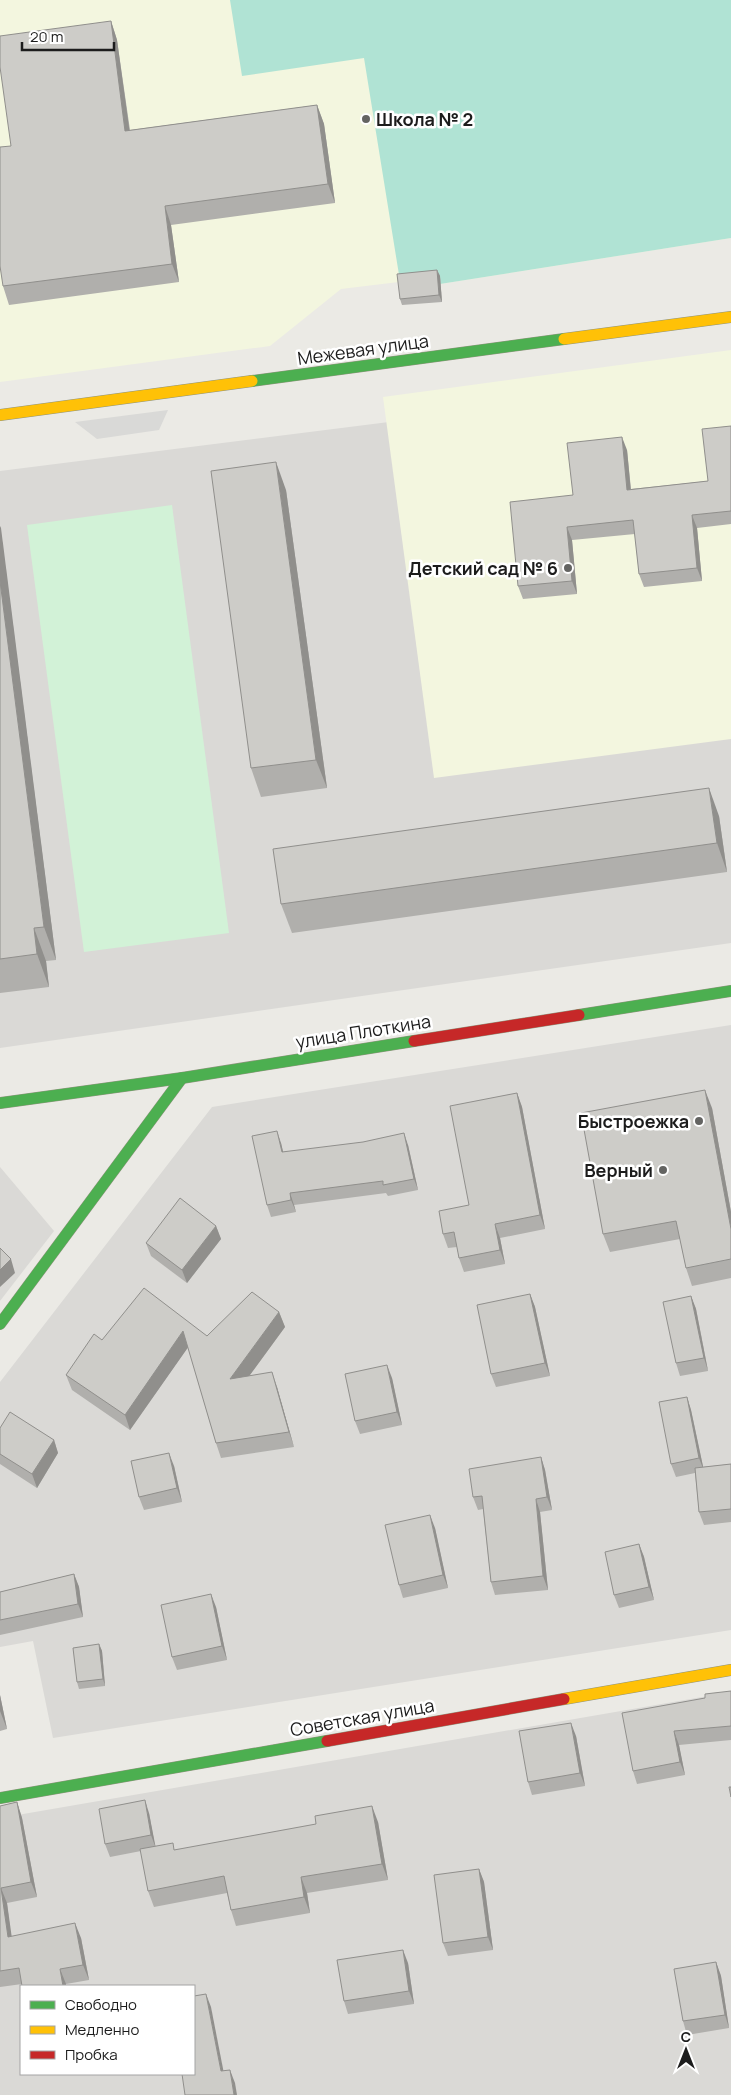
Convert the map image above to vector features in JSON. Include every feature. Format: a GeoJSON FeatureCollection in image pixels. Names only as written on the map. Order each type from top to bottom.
{"type":"FeatureCollection","features":[{"type":"Feature","properties":{"kind":"street","name":"Межевая улица"},"geometry":{"type":"LineString","coordinates":[[0,415],[731,317]]}},
{"type":"Feature","properties":{"kind":"street","name":"улица Плоткина"},"geometry":{"type":"LineString","coordinates":[[0,1103],[182,1078],[731,991]]}},
{"type":"Feature","properties":{"kind":"street"},"geometry":{"type":"LineString","coordinates":[[0,1324],[182,1078]]}},
{"type":"Feature","properties":{"kind":"street","name":"Советская улица"},"geometry":{"type":"LineString","coordinates":[[0,1798],[731,1670]]}},
{"type":"Feature","properties":{"kind":"shaded area","name":"Школа № 2"},"geometry":{"type":"Polygon","coordinates":[[[0,0],[731,0],[731,238],[440,284],[440,277],[341,289],[270,346],[0,382],[0,0]]]}},
{"type":"Feature","properties":{"kind":"shaded area"},"geometry":{"type":"Polygon","coordinates":[[[230,0],[731,0],[731,238],[440,284],[440,277],[400,281],[364,58],[242,76],[230,0]]]}},
{"type":"Feature","properties":{"kind":"shaded area","name":"Детский сад № 6"},"geometry":{"type":"Polygon","coordinates":[[[731,350],[731,739],[434,778],[383,397],[731,350]]]}},
{"type":"Feature","properties":{"kind":"shaded area"},"geometry":{"type":"Polygon","coordinates":[[[731,379],[731,943],[0,1048],[0,471],[731,379]]]}},
{"type":"Feature","properties":{"kind":"shaded area"},"geometry":{"type":"Polygon","coordinates":[[[168,410],[159,430],[97,439],[75,422],[168,410]]]}},
{"type":"Feature","properties":{"kind":"shaded area"},"geometry":{"type":"Polygon","coordinates":[[[172,505],[229,933],[84,952],[27,525],[172,505]]]}},
{"type":"Feature","properties":{"kind":"shaded area"},"geometry":{"type":"Polygon","coordinates":[[[731,1025],[731,1630],[53,1738],[33,1641],[0,1647],[0,1382],[212,1107],[731,1025]]]}},
{"type":"Feature","properties":{"kind":"shaded area"},"geometry":{"type":"Polygon","coordinates":[[[0,1167],[54,1231],[0,1301],[0,1167]]]}},
{"type":"Feature","properties":{"kind":"shaded area"},"geometry":{"type":"Polygon","coordinates":[[[731,1692],[731,2095],[0,2095],[0,1818],[731,1692]]]}},
{"type":"Feature","properties":{"kind":"building"},"geometry":{"type":"Polygon","coordinates":[[[111,21],[125,131],[317,105],[328,184],[165,206],[172,264],[3,286],[0,266],[0,147],[11,146],[0,67],[0,36],[111,21]]]}},
{"type":"Feature","properties":{"kind":"building"},"geometry":{"type":"Polygon","coordinates":[[[437,270],[439,295],[400,299],[397,274],[437,270]]]}},
{"type":"Feature","properties":{"kind":"building"},"geometry":{"type":"Polygon","coordinates":[[[731,426],[731,511],[692,515],[697,568],[639,574],[633,520],[567,527],[572,581],[518,586],[510,502],[573,495],[567,443],[622,437],[627,490],[708,481],[702,429],[731,426]]]}},
{"type":"Feature","properties":{"kind":"building"},"geometry":{"type":"Polygon","coordinates":[[[276,462],[316,760],[251,768],[211,471],[276,462]]]}},
{"type":"Feature","properties":{"kind":"building"},"geometry":{"type":"Polygon","coordinates":[[[0,581],[44,927],[34,928],[37,954],[0,959],[0,581]]]}},
{"type":"Feature","properties":{"kind":"building"},"geometry":{"type":"Polygon","coordinates":[[[709,788],[717,843],[281,904],[273,849],[709,788]]]}},
{"type":"Feature","properties":{"kind":"building"},"geometry":{"type":"Polygon","coordinates":[[[705,1090],[731,1229],[731,1259],[686,1268],[676,1221],[603,1234],[581,1113],[705,1090]]]}},
{"type":"Feature","properties":{"kind":"building"},"geometry":{"type":"Polygon","coordinates":[[[517,1093],[540,1215],[495,1224],[500,1250],[459,1258],[454,1232],[443,1234],[439,1211],[469,1205],[450,1106],[517,1093]]]}},
{"type":"Feature","properties":{"kind":"building"},"geometry":{"type":"Polygon","coordinates":[[[277,1131],[282,1152],[363,1142],[404,1133],[414,1179],[383,1185],[383,1181],[290,1193],[291,1200],[267,1205],[252,1136],[277,1131]]]}},
{"type":"Feature","properties":{"kind":"building"},"geometry":{"type":"Polygon","coordinates":[[[180,1198],[216,1226],[182,1270],[146,1243],[180,1198]]]}},
{"type":"Feature","properties":{"kind":"building"},"geometry":{"type":"Polygon","coordinates":[[[0,1248],[11,1259],[0,1270],[0,1248]]]}},
{"type":"Feature","properties":{"kind":"building"},"geometry":{"type":"Polygon","coordinates":[[[144,1288],[207,1336],[252,1292],[279,1312],[230,1379],[272,1372],[289,1432],[216,1443],[183,1331],[125,1415],[66,1375],[94,1334],[102,1340],[144,1288]]]}},
{"type":"Feature","properties":{"kind":"building"},"geometry":{"type":"Polygon","coordinates":[[[530,1294],[545,1363],[491,1374],[477,1305],[530,1294]]]}},
{"type":"Feature","properties":{"kind":"building"},"geometry":{"type":"Polygon","coordinates":[[[691,1296],[704,1358],[676,1363],[663,1302],[691,1296]]]}},
{"type":"Feature","properties":{"kind":"building"},"geometry":{"type":"Polygon","coordinates":[[[387,1365],[397,1412],[355,1421],[345,1374],[387,1365]]]}},
{"type":"Feature","properties":{"kind":"building"},"geometry":{"type":"Polygon","coordinates":[[[687,1397],[699,1458],[671,1464],[659,1402],[687,1397]]]}},
{"type":"Feature","properties":{"kind":"building"},"geometry":{"type":"Polygon","coordinates":[[[10,1412],[54,1440],[32,1474],[0,1454],[0,1428],[10,1412]]]}},
{"type":"Feature","properties":{"kind":"building"},"geometry":{"type":"Polygon","coordinates":[[[169,1453],[177,1488],[139,1497],[131,1461],[169,1453]]]}},
{"type":"Feature","properties":{"kind":"building"},"geometry":{"type":"Polygon","coordinates":[[[541,1457],[547,1497],[536,1499],[543,1576],[491,1582],[482,1496],[473,1497],[469,1469],[541,1457]]]}},
{"type":"Feature","properties":{"kind":"building"},"geometry":{"type":"Polygon","coordinates":[[[731,1464],[731,1509],[699,1512],[695,1468],[731,1464]]]}},
{"type":"Feature","properties":{"kind":"building"},"geometry":{"type":"Polygon","coordinates":[[[430,1515],[443,1575],[399,1585],[385,1525],[430,1515]]]}},
{"type":"Feature","properties":{"kind":"building"},"geometry":{"type":"Polygon","coordinates":[[[639,1544],[649,1587],[614,1595],[605,1552],[639,1544]]]}},
{"type":"Feature","properties":{"kind":"building"},"geometry":{"type":"Polygon","coordinates":[[[74,1574],[78,1604],[0,1620],[0,1592],[74,1574]]]}},
{"type":"Feature","properties":{"kind":"building"},"geometry":{"type":"Polygon","coordinates":[[[211,1594],[222,1646],[172,1657],[161,1605],[211,1594]]]}},
{"type":"Feature","properties":{"kind":"building"},"geometry":{"type":"Polygon","coordinates":[[[99,1644],[103,1679],[77,1682],[73,1648],[99,1644]]]}},
{"type":"Feature","properties":{"kind":"building"},"geometry":{"type":"Polygon","coordinates":[[[731,1691],[731,1726],[674,1731],[680,1762],[633,1771],[622,1713],[705,1698],[705,1694],[731,1691]]]}},
{"type":"Feature","properties":{"kind":"building"},"geometry":{"type":"Polygon","coordinates":[[[571,1723],[580,1773],[528,1782],[519,1731],[571,1723]]]}},
{"type":"Feature","properties":{"kind":"building"},"geometry":{"type":"Polygon","coordinates":[[[145,1800],[151,1835],[105,1844],[99,1809],[145,1800]]]}},
{"type":"Feature","properties":{"kind":"building"},"geometry":{"type":"Polygon","coordinates":[[[17,1802],[31,1882],[1,1888],[8,1937],[75,1923],[83,1965],[60,1969],[63,1985],[22,1985],[19,1968],[0,1971],[0,1806],[17,1802]]]}},
{"type":"Feature","properties":{"kind":"building"},"geometry":{"type":"Polygon","coordinates":[[[372,1806],[382,1864],[301,1877],[304,1897],[231,1910],[224,1876],[148,1891],[140,1849],[173,1843],[174,1850],[316,1824],[315,1816],[372,1806]]]}},
{"type":"Feature","properties":{"kind":"building"},"geometry":{"type":"Polygon","coordinates":[[[479,1869],[488,1937],[443,1943],[434,1875],[479,1869]]]}},
{"type":"Feature","properties":{"kind":"building"},"geometry":{"type":"Polygon","coordinates":[[[403,1950],[409,1991],[344,2001],[337,1960],[403,1950]]]}},
{"type":"Feature","properties":{"kind":"building"},"geometry":{"type":"Polygon","coordinates":[[[716,1962],[725,2015],[683,2021],[674,1969],[716,1962]]]}},
{"type":"Feature","properties":{"kind":"building"},"geometry":{"type":"Polygon","coordinates":[[[206,1994],[221,2071],[230,2070],[234,2095],[185,2095],[182,2075],[195,2075],[195,1996],[206,1994]]]}},
{"type":"Feature","properties":{"kind":"traffic: fast"},"geometry":{"type":"LineString","coordinates":[[252,381],[564,339]]}},
{"type":"Feature","properties":{"kind":"traffic: fast"},"geometry":{"type":"LineString","coordinates":[[579,1015],[731,991]]}},
{"type":"Feature","properties":{"kind":"traffic: fast"},"geometry":{"type":"LineString","coordinates":[[0,1103],[182,1078],[414,1041]]}},
{"type":"Feature","properties":{"kind":"traffic: fast"},"geometry":{"type":"LineString","coordinates":[[0,1324],[182,1078]]}},
{"type":"Feature","properties":{"kind":"traffic: fast"},"geometry":{"type":"LineString","coordinates":[[0,1798],[327,1741]]}},
{"type":"Feature","properties":{"kind":"traffic: slow"},"geometry":{"type":"LineString","coordinates":[[564,339],[731,317]]}},
{"type":"Feature","properties":{"kind":"traffic: slow"},"geometry":{"type":"LineString","coordinates":[[0,415],[252,381]]}},
{"type":"Feature","properties":{"kind":"traffic: slow"},"geometry":{"type":"LineString","coordinates":[[564,1699],[731,1670]]}},
{"type":"Feature","properties":{"kind":"traffic: jam"},"geometry":{"type":"LineString","coordinates":[[414,1041],[579,1015]]}},
{"type":"Feature","properties":{"kind":"traffic: jam"},"geometry":{"type":"LineString","coordinates":[[327,1741],[564,1699]]}},
{"type":"Feature","properties":{"kind":"place","name":"Школа № 2"},"geometry":{"type":"Point","coordinates":[366,119]}},
{"type":"Feature","properties":{"kind":"place","name":"Детский сад № 6"},"geometry":{"type":"Point","coordinates":[568,568]}},
{"type":"Feature","properties":{"kind":"place","name":"Быстроежка"},"geometry":{"type":"Point","coordinates":[699,1121]}},
{"type":"Feature","properties":{"kind":"place","name":"Верный"},"geometry":{"type":"Point","coordinates":[663,1170]}}]}
